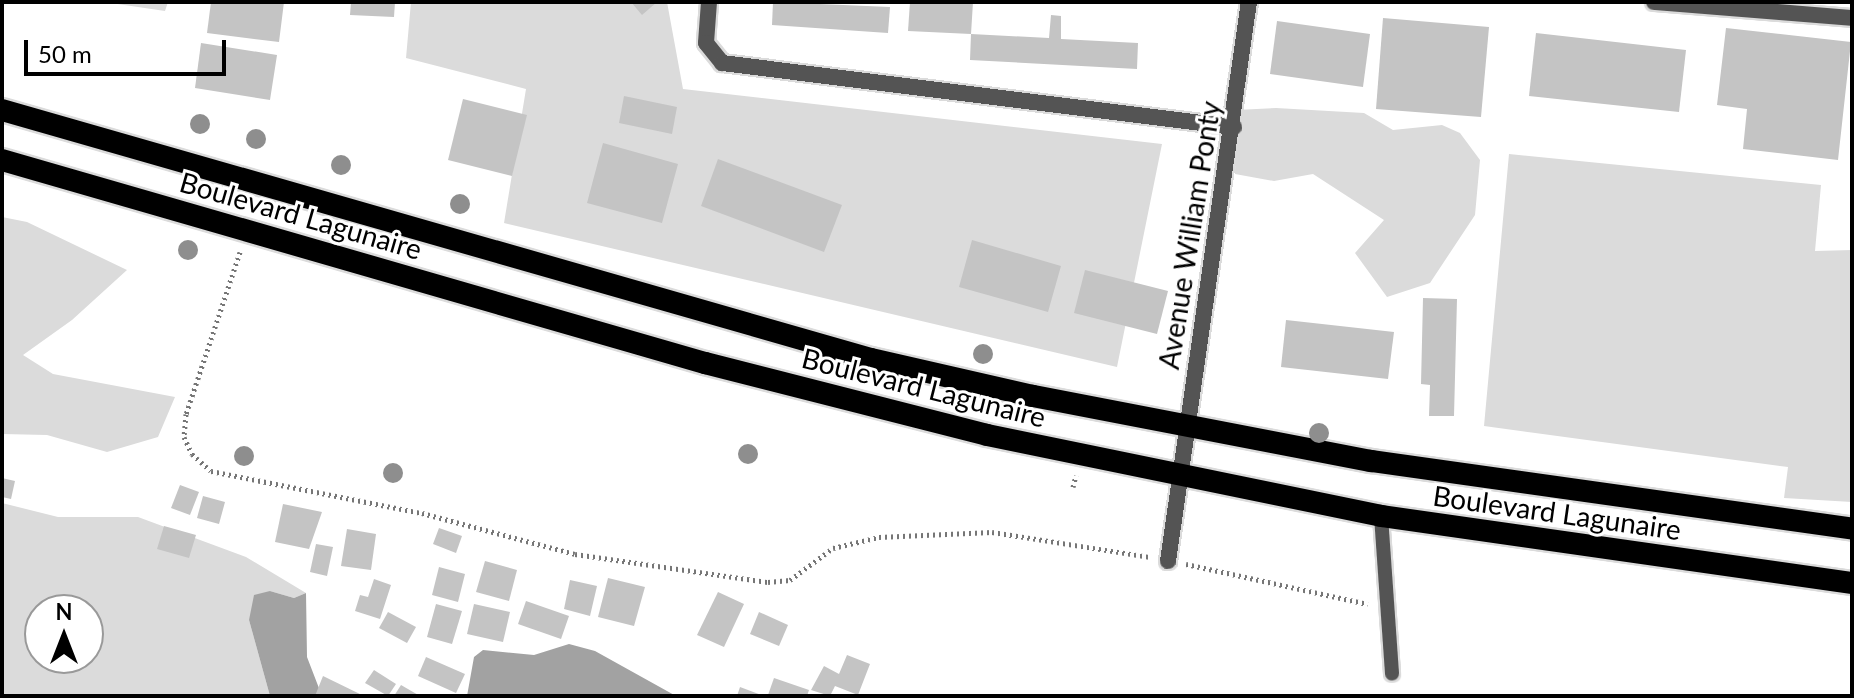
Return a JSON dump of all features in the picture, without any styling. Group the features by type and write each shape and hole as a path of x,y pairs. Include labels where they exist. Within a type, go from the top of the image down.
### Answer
{"highway":[{"name":"Boulevard Lagunaire","path":"2,110 871,359 1185,428 1486,479 1852,529"},
{"name":"Boulevard Lagunaire","path":"2,160 883,411 1182,477 1381,516 1852,583"}],"street":[{"path":"709,2 706,43 722,63 1234,127"},
{"name":"Avenue William Ponty","path":"1168,561 1182,477 1185,428 1234,127 1249,2"},
{"path":"1654,2 1852,18"}],"lane":[{"path":"1381,516 1392,674"}],"path":[{"path":"245,231 186,414 184,437 192,454 211,471 422,513 575,554 768,582 790,580 833,548 879,537 992,532 1168,561 1388,607"}],"shaded area":[{"path":"104,2 168,2 165,11"},
{"path":"411,2 667,2 683,89 1162,144 1117,367 504,223 526,89 406,58"},
{"path":"1276,108 1364,113 1393,130 1442,125 1460,133 1480,160 1475,215 1430,283 1387,297 1355,253 1384,220 1313,174 1274,181 1235,174 1236,110"},
{"path":"1509,154 1821,185 1815,251 1852,250 1852,502 1784,498 1788,467 1484,426"},
{"path":"2,217 27,222 127,270 72,320 23,355 53,374 175,397 158,437 107,452 47,435 2,434"},
{"path":"2,503 58,517 138,517 246,557 306,593 294,598 270,591 249,620 270,696 2,696"},
{"path":"270,591 294,598 306,593 307,657 322,696 270,696 249,620 254,595"},
{"path":"569,644 595,651 676,696 467,696 474,657 483,650 534,655"}],"building":[{"path":"211,2 284,2 279,42 207,33"},
{"path":"351,2 395,2 394,17 350,15"},
{"path":"631,2 657,2 642,15"},
{"path":"773,2 890,7 888,33 772,25"},
{"path":"910,2 973,2 971,34 908,31"},
{"path":"1051,15 1061,16 1061,39 1138,43 1137,69 970,60 971,34 1049,38"},
{"path":"1383,18 1489,27 1481,117 1376,109"},
{"path":"1277,21 1370,34 1363,87 1270,74"},
{"path":"1726,28 1851,42 1838,160 1743,149 1747,109 1717,105"},
{"path":"1536,33 1686,50 1679,112 1529,96"},
{"path":"201,43 277,55 270,100 195,88"},
{"path":"624,96 677,107 672,134 619,123"},
{"path":"463,99 527,115 512,176 448,160"},
{"path":"603,143 678,164 662,223 587,203"},
{"path":"718,159 842,205 824,252 701,206"},
{"path":"972,240 1061,266 1048,312 959,287"},
{"path":"1085,270 1168,291 1157,334 1074,313"},
{"path":"1423,298 1457,299 1454,416 1429,416 1430,385 1421,384"},
{"path":"1286,320 1394,332 1388,379 1281,367"},
{"path":"2,478 15,481 11,499 2,497"},
{"path":"180,485 199,492 190,515 171,508"},
{"path":"203,496 225,502 219,524 197,518"},
{"path":"283,504 322,512 309,549 275,542"},
{"path":"164,526 196,535 189,558 157,549"},
{"path":"439,528 462,536 456,553 433,544"},
{"path":"347,529 376,534 371,570 341,566"},
{"path":"316,544 333,547 327,576 310,572"},
{"path":"485,561 517,570 509,601 476,592"},
{"path":"439,567 465,574 458,602 432,595"},
{"path":"608,578 645,587 634,626 598,617"},
{"path":"374,579 391,585 380,619 355,611 360,595 368,597"},
{"path":"570,580 597,586 590,616 564,609"},
{"path":"718,592 744,604 724,647 697,635"},
{"path":"526,601 569,616 561,639 518,624"},
{"path":"436,604 462,611 452,644 427,637"},
{"path":"474,604 510,612 503,642 467,634"},
{"path":"388,612 416,627 407,643 379,628"},
{"path":"759,612 788,625 779,646 750,634"},
{"path":"847,655 870,664 858,695 835,686 830,696 811,690 824,666 839,674"},
{"path":"426,657 465,674 456,693 418,676"},
{"path":"374,670 396,684 388,696 365,683"},
{"path":"323,676 364,696 315,696"},
{"path":"774,678 809,690 807,696 768,695"},
{"path":"401,685 420,696 394,696"},
{"path":"740,687 764,696 737,696"}]}
